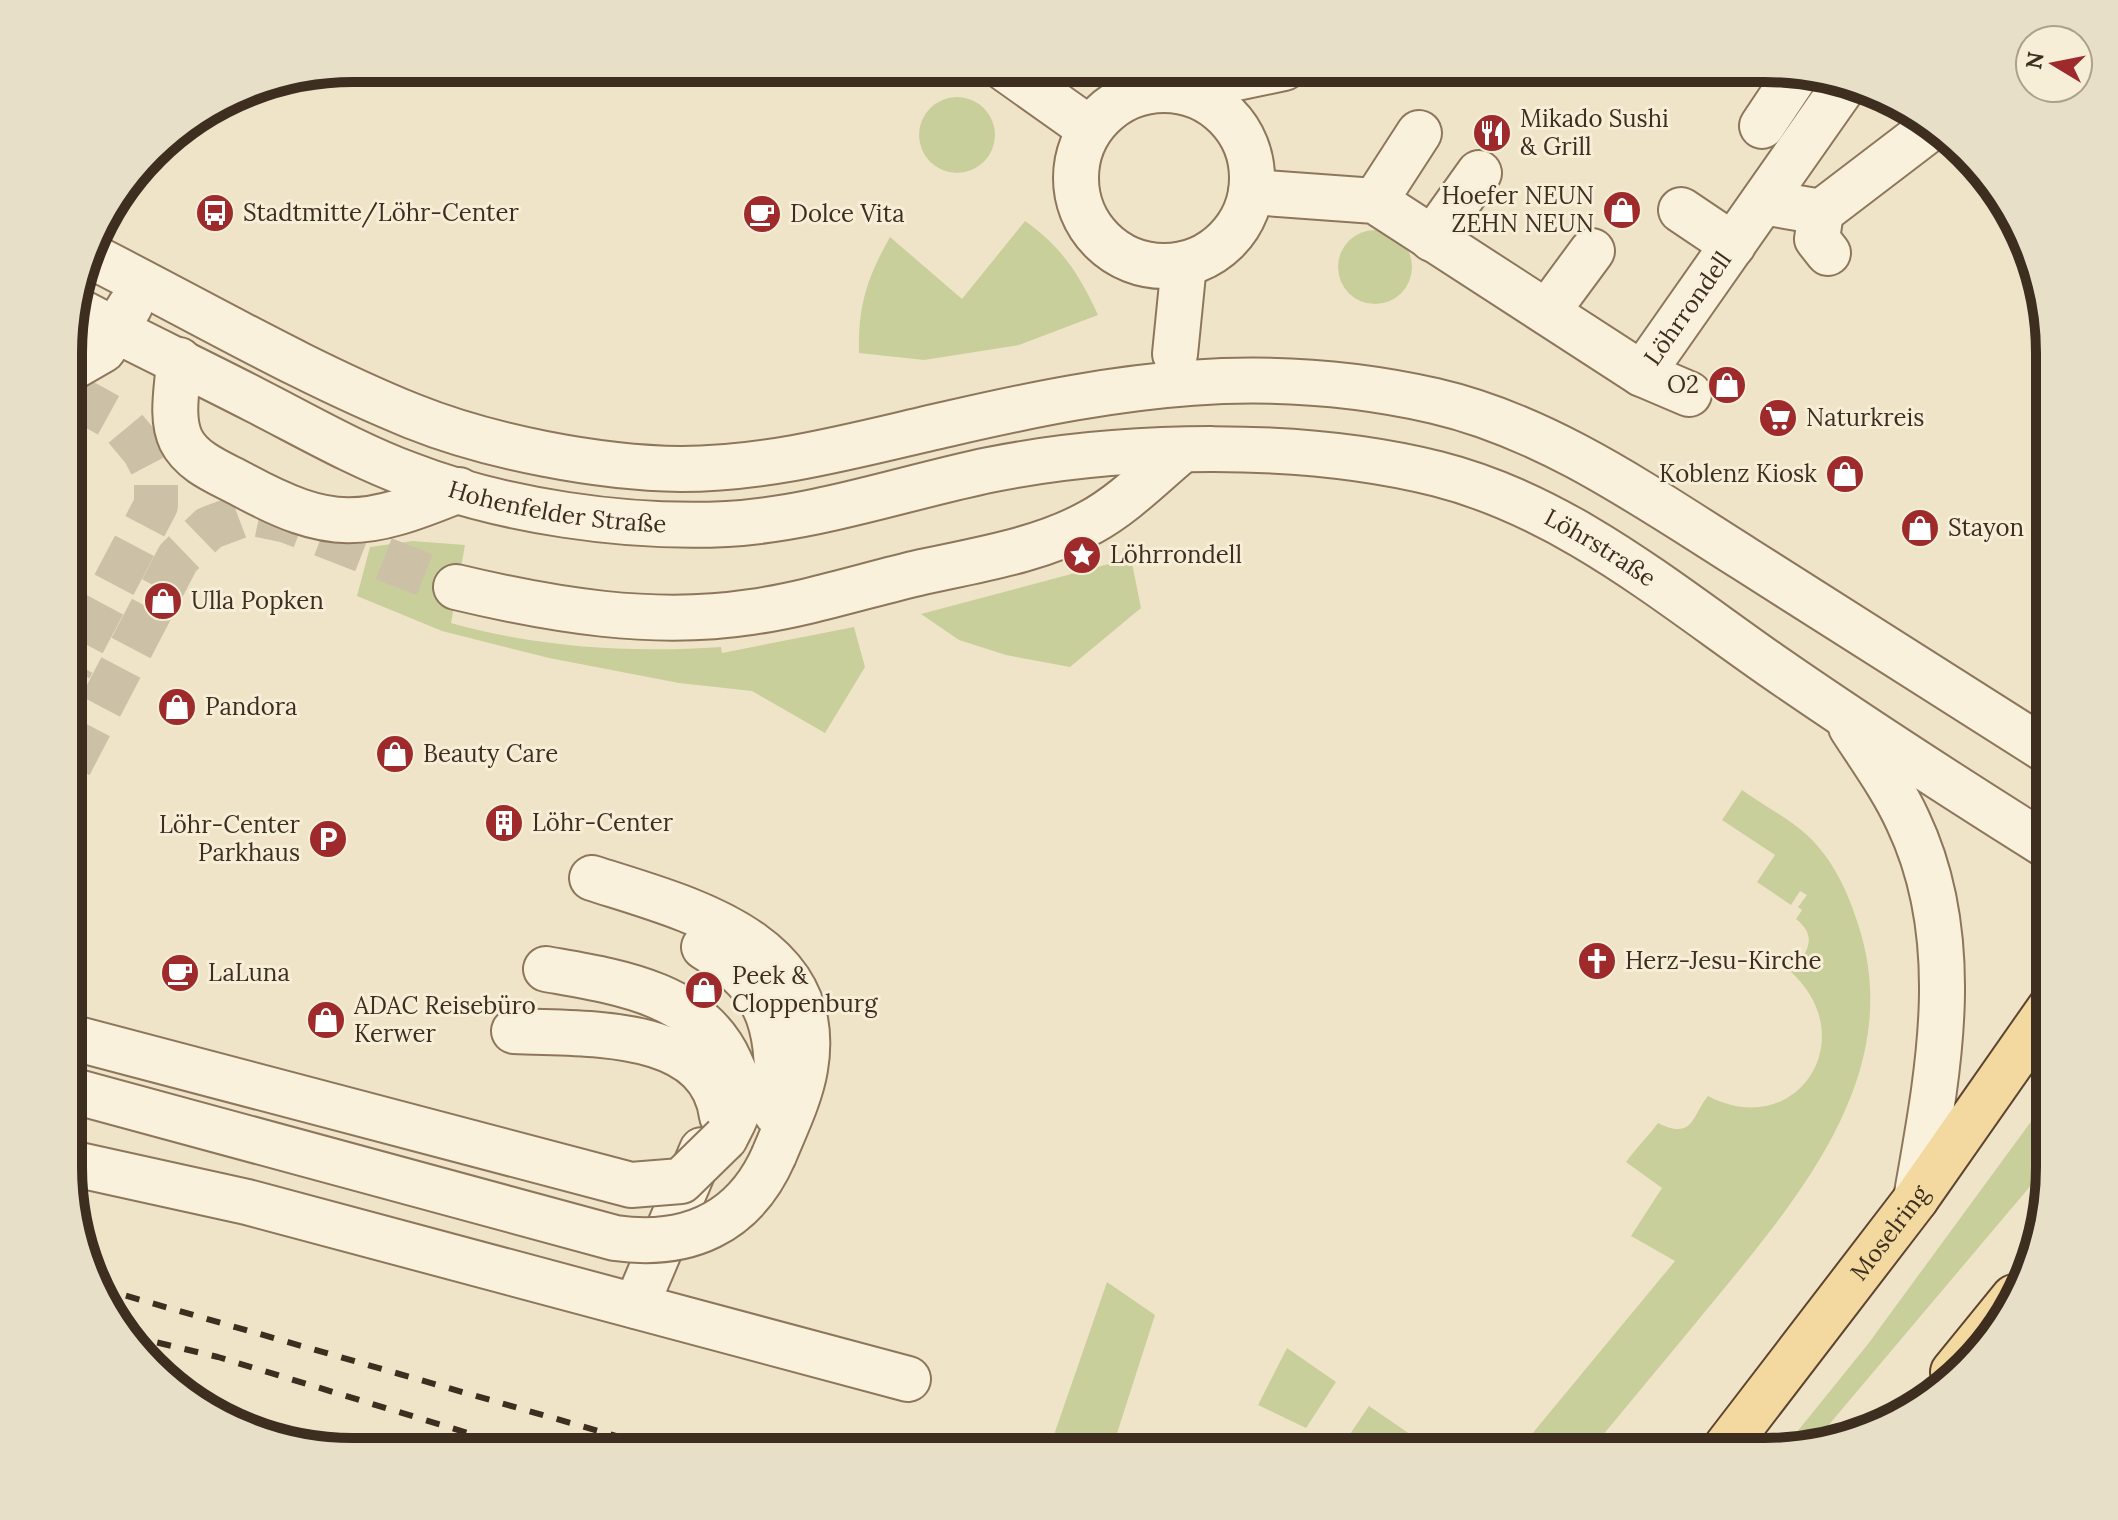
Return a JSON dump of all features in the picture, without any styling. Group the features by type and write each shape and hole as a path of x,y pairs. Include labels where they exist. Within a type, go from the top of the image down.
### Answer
{"main road":[{"name":"Moselring","path":"1733,1438 1916,1199 2035,1029"}],"street":[{"path":"1024,82 1090,129"},
{"path":"1762,126 1790,84"},
{"path":"1221,85 1251,161 1251,192 1242,221 1223,245 1184,264 1154,266 1122,257 1098,237 1084,216 1075,186 1078,156 1090,129 1111,107 1146,91 1221,85"},
{"name":"Löhrrondell","path":"1642,374 1839,93"},
{"path":"1375,201 1419,133"},
{"path":"1763,202 1861,204 1926,135"},
{"path":"1442,245 1488,179"},
{"name":"Löhrrondell","path":"1251,192 1375,201 1642,374 1680,408"},
{"name":"Löhrrondell","path":"1681,210 1733,245"},
{"path":"1547,312 1592,251"},
{"name":"Hohenfelder Straße","path":"99,260 348,387 415,417 498,441 633,465 679,469 758,464 1087,396 1196,380 1259,378 1389,392 1478,414 1566,451 1613,477 2035,743"},
{"path":"1175,354 1184,264"},
{"path":"82,362 103,350 143,282"},
{"name":"Hohenfelder Straße","path":"85,314 410,475 459,490 587,517 641,523 727,524 786,516 982,472 1078,456"},
{"path":"179,360 176,417 180,438 188,451 201,463 277,505 307,516 356,522 404,512 459,490"},
{"path":"456,587 535,606 607,614 658,617 750,612 983,558 1072,532 1121,502 1181,451"},
{"name":"Löhrstraße","path":"1078,456 1181,451 1355,458 1432,473 1508,495 1590,539 1843,715 2035,838"},
{"path":"1843,715 1908,820 1922,856 1936,912 1944,983 1942,1033 1916,1199"},
{"path":"83,1094 615,1238 647,1242 680,1239 710,1227 735,1210 765,1177 805,1069 807,1034 802,1006 789,981 755,944 725,926 685,908 586,890"},
{"path":"83,1040 631,1185 681,1181 740,1104 737,1077 714,1035 692,1014 662,998 613,981 546,969"},
{"path":"514,1031 612,1037 669,1048 699,1065 721,1109 718,1133 636,1306"},
{"path":"83,1166 247,1202 908,1379"}],"green space":[{"path":"957,97 971,100 984,108 992,121 995,135 992,149 984,162 971,170 957,173 943,170 930,162 922,149 919,135 922,121 930,108 943,100"},
{"path":"1025,221 1068,262 1098,315 1019,345 924,360 859,353 860,320 866,292 890,237 962,299"},
{"path":"1368,230 1382,230 1396,236 1406,246 1412,267 1406,288 1396,298 1382,304 1368,304 1354,298 1344,288 1338,274 1338,260 1344,246 1354,236"},
{"path":"413,541 465,545 451,623 518,638 585,647 721,647 722,653 854,627 865,667 825,733 752,691 679,683 549,658 442,631 357,596 370,547"},
{"path":"1131,558 1141,608 1070,667 1006,655 959,640 921,614"},
{"path":"1742,790 1807,835 1838,876 1858,924 1869,978 1868,1031 1857,1081 1836,1129 1810,1175 1779,1219 1601,1438 1529,1438 1675,1261 1631,1236 1662,1188 1626,1162 1658,1123 1670,1128 1685,1127 1708,1096 1740,1107 1768,1105 1792,1095 1810,1076 1820,1053 1821,1026 1812,998 1791,972 1808,947 1808,933 1796,919 1802,910 1798,907 1807,895 1800,891 1791,905 1757,882 1775,855 1722,820"},
{"path":"2035,1116 2035,1181 1823,1432 1794,1436 1868,1344"},
{"path":"1107,1282 1155,1315 1116,1438 1053,1438"},
{"path":"1287,1348 1336,1382 1306,1428 1258,1405"},
{"path":"1369,1406 1415,1438 1348,1438"}],"tunnel":[{"path":"82,401 119,421 144,451 156,474 156,505 82,645"},
{"path":"82,741 178,558 209,528 249,513 287,521 456,587"}],"railway":[{"path":"113,1292 620,1437"},
{"path":"144,1339 218,1357 481,1437"}],"place":[{"name":"Mikado Sushi & Grill","path":"1492,133"},
{"name":"Hoefer NEUN ZEHN NEUN","path":"1622,210"},
{"name":"Stadtmitte/Löhr-Center","path":"215,213"},
{"name":"Dolce Vita","path":"762,214"},
{"name":"O2","path":"1727,385"},
{"name":"Naturkreis","path":"1778,418"},
{"name":"Koblenz Kiosk","path":"1845,474"},
{"name":"Stayon","path":"1920,528"},
{"name":"Löhrrondell","path":"1082,555"},
{"name":"Ulla Popken","path":"163,601"},
{"name":"Pandora","path":"177,707"},
{"name":"Beauty Care","path":"395,754"},
{"name":"Löhr-Center","path":"504,823"},
{"name":"Löhr-Center Parkhaus","path":"328,839"},
{"name":"Herz-Jesu-Kirche","path":"1597,961"},
{"name":"LaLuna","path":"180,973"},
{"name":"Peek & Cloppenburg","path":"704,990"},
{"name":"ADAC Reisebüro Kerwer","path":"326,1020"}]}
